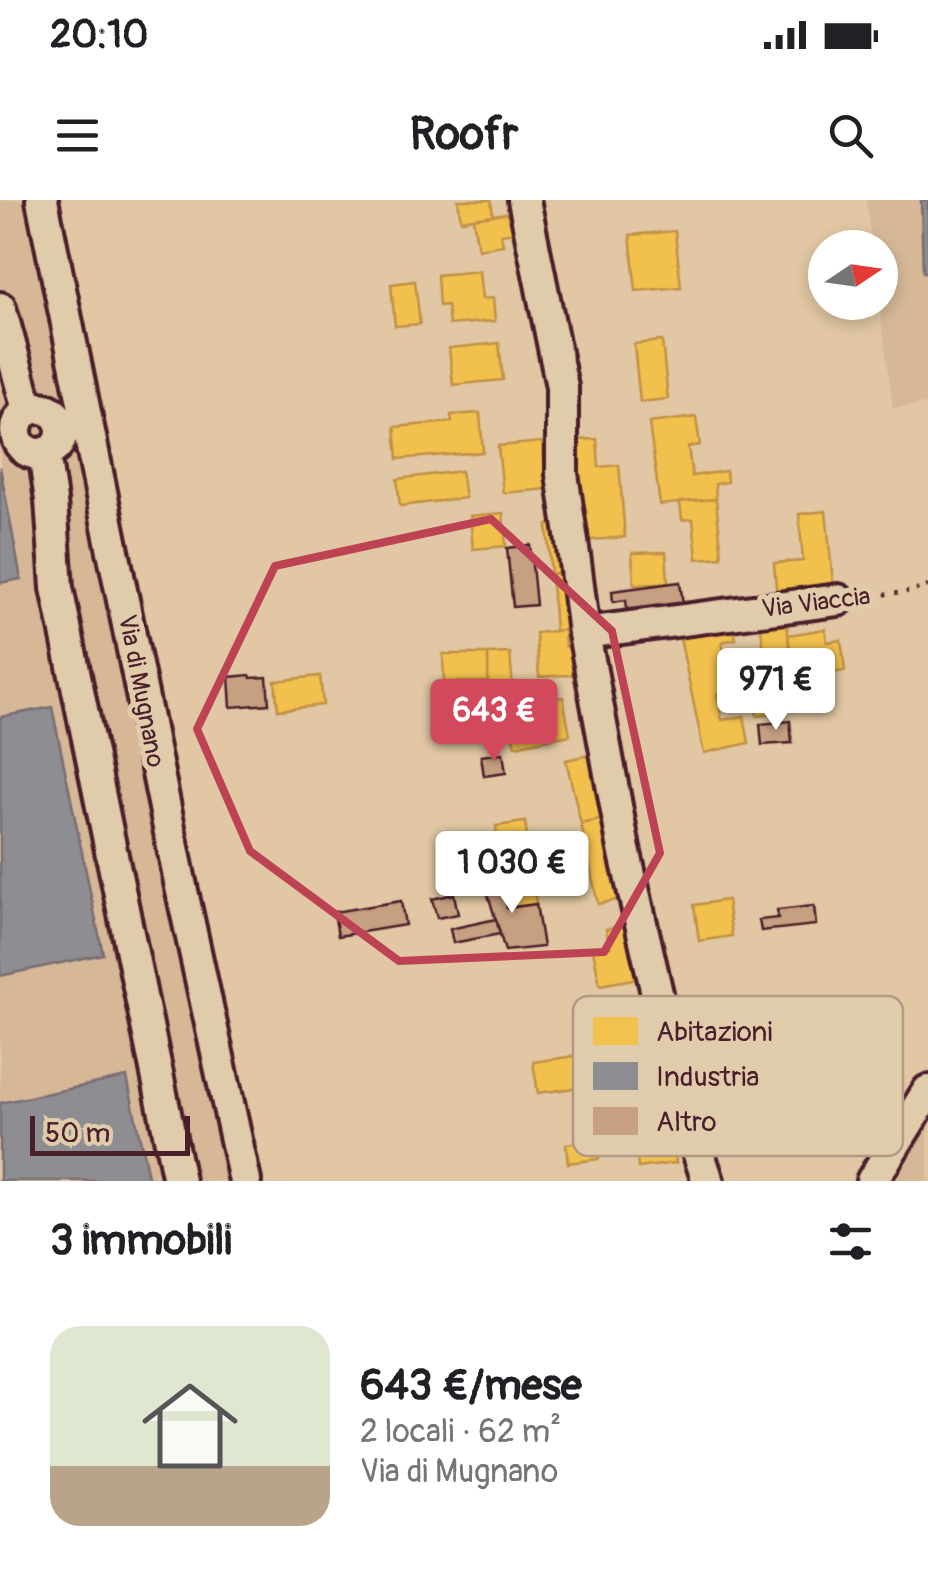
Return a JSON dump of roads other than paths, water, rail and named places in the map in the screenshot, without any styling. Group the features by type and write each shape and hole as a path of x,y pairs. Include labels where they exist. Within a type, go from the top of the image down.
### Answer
{"street":[{"name":"Via di Mugnano","path":"42,200 180,882 245,1181"},
{"path":"524,200 562,387 562,474 584,633 624,849 658,996"},
{"path":"0,308 28,410 17,422 16,435 29,452 44,453 56,588 179,1181"},
{"name":"Via Viaccia","path":"584,633 838,600"},
{"path":"903,1131 928,1091"},
{"path":"700,1156 708,1181"},
{"path":"872,1181 888,1156"}]}
